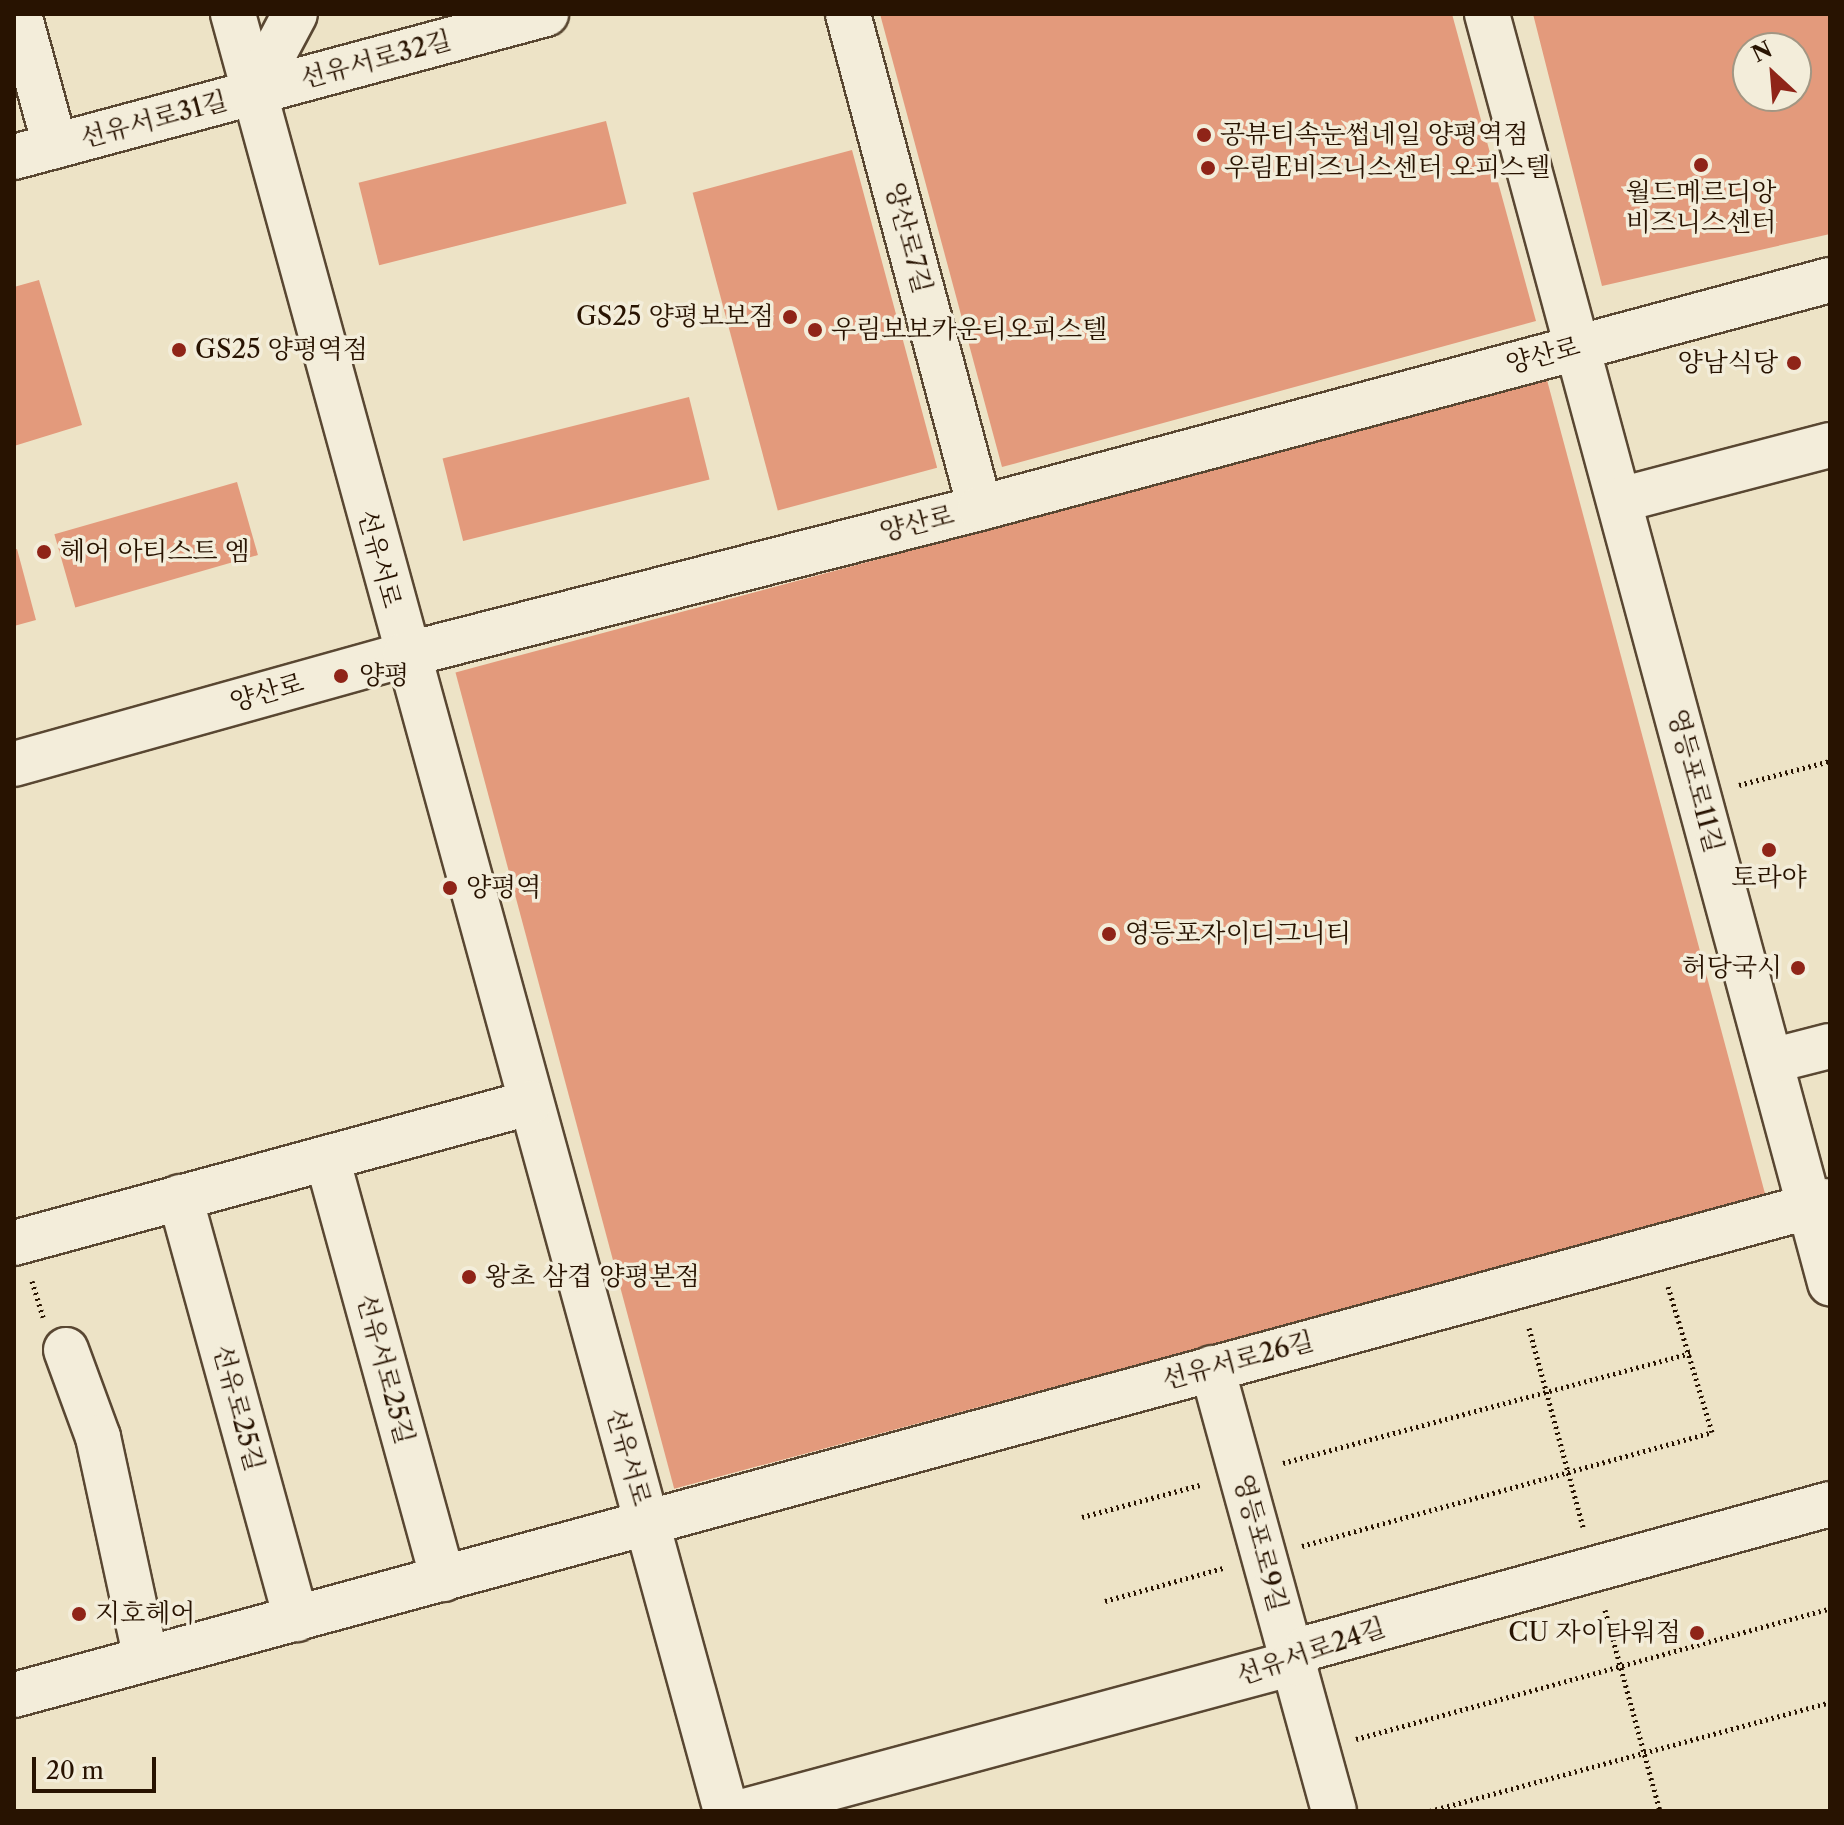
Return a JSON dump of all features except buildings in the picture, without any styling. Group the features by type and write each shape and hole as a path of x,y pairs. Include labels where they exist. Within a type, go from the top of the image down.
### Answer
{"street":[{"name":"선유서로31길","path":"19,14 34,151 253,93"},
{"name":"선유서로","path":"233,14 405,655 726,1811"},
{"path":"253,93 295,14"},
{"name":"선유서로32길","path":"253,93 546,14"},
{"name":"양산로7길","path":"848,14 980,508"},
{"name":"영등포로11길","path":"1487,14 1771,1061 1820,1203 1830,1283"},
{"name":"양산로","path":"14,764 405,655 980,508 1579,346 1827,294"},
{"path":"1620,500 1830,445"},
{"path":"1771,1061 1830,1046"},
{"path":"17,1242 529,1103"},
{"name":"선유서로25길","path":"327,1158 443,1579"},
{"name":"선유로25길","path":"180,1197 296,1619"},
{"name":"선유서로26길","path":"647,1524 1820,1203"},
{"path":"66,1350 98,1437 146,1659"},
{"name":"영등포로9길","path":"1212,1368 1334,1811"},
{"name":"선유서로24길","path":"745,1811 1293,1663 1307,1648 1830,1504"},
{"path":"14,1695 647,1524"}],"path":[{"path":"1700,796 1830,761"},
{"path":"17,1242 46,1327 66,1350"},
{"path":"1105,1601 1712,1432 1656,1247"},
{"path":"1082,1517 1690,1353"},
{"path":"1317,1750 1830,1608"},
{"path":"1430,1811 1830,1702"}],"place":[{"name":"공뷰티속눈썹네일 양평역점","path":"1204,135"},
{"name":"월드메르디앙 비즈니스센터","path":"1701,165"},
{"name":"우림E비즈니스센터 오피스텔","path":"1208,168"},
{"name":"GS25 양평보보점","path":"790,317"},
{"name":"우림보보카운티오피스텔","path":"815,330"},
{"name":"GS25 양평역점","path":"179,350"},
{"name":"양남식당","path":"1794,363"},
{"name":"헤어 아티스트 엠","path":"44,552"},
{"name":"양평","path":"341,676"},
{"name":"토라야","path":"1769,850"},
{"name":"양평역","path":"450,888"},
{"name":"영등포자이디그니티","path":"1109,934"},
{"name":"허당국시","path":"1798,968"},
{"name":"왕초 삼겹 양평본점","path":"469,1277"},
{"name":"지호헤어","path":"79,1614"},
{"name":"CU 자이타워점","path":"1697,1633"}]}
